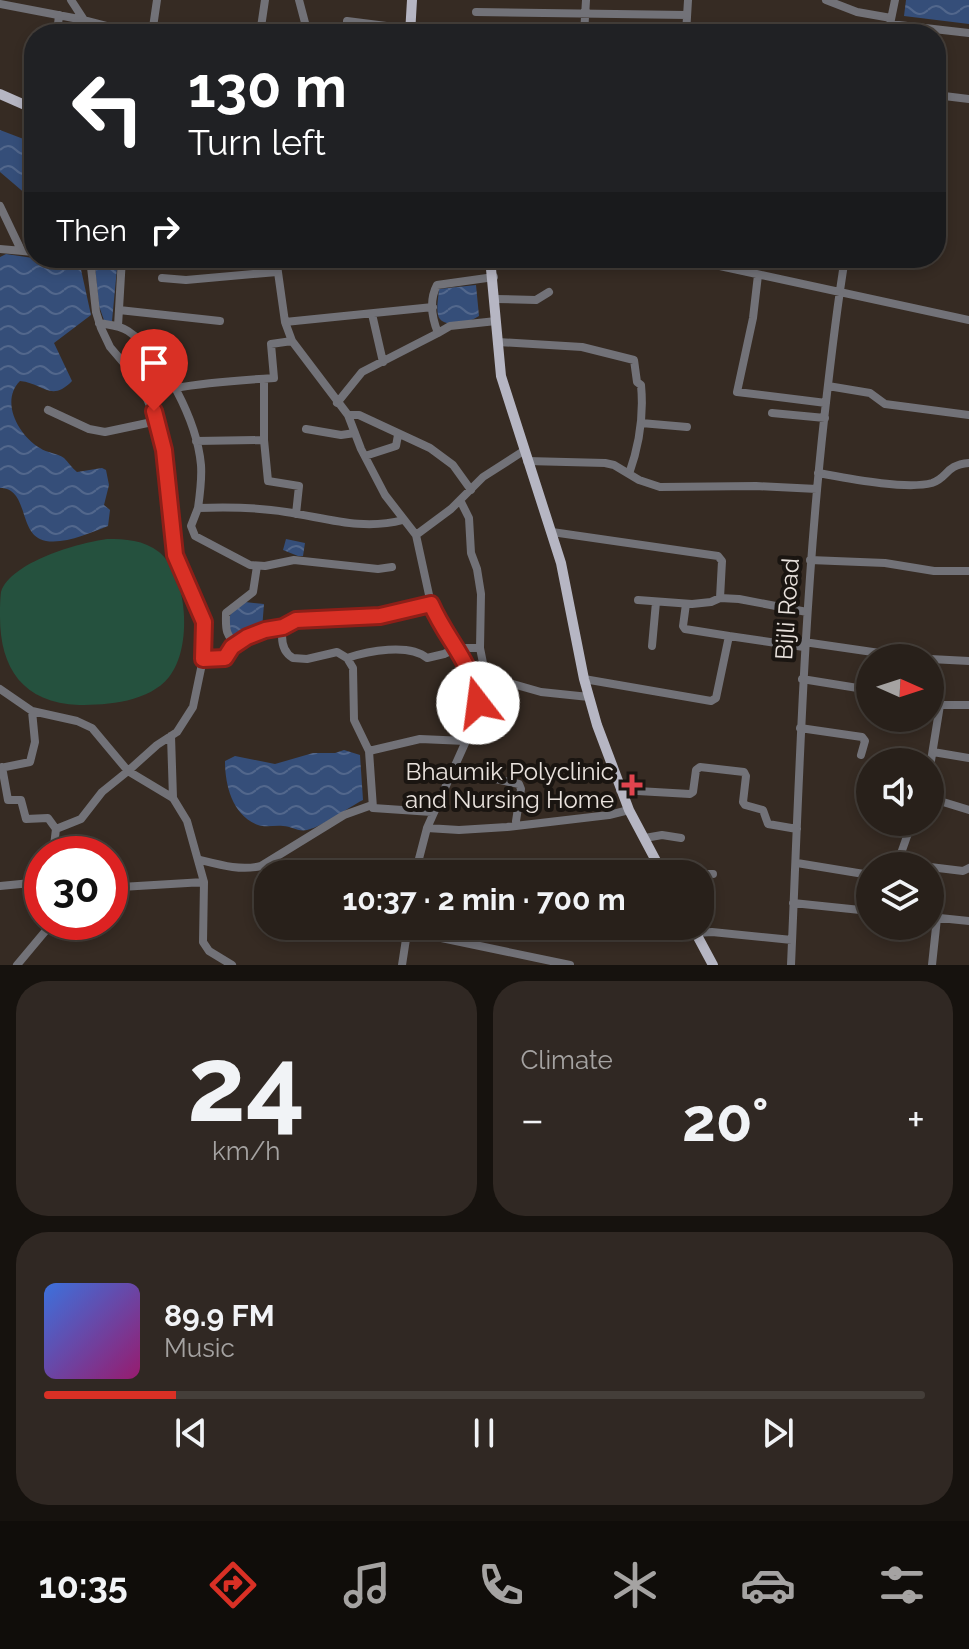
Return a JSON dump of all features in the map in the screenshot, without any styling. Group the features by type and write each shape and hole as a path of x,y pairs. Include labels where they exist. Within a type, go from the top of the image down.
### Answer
{"main road":[{"path":"410,24 412,0"},
{"path":"0,94 24,105"},
{"path":"492,268 501,376 552,532 589,697 620,790 658,860"},
{"path":"699,940 713,965"}],"street":[{"path":"71,0 84,20"},
{"path":"153,24 157,0"},
{"path":"261,24 265,0"},
{"path":"299,0 305,24"},
{"path":"585,24 586,0"},
{"path":"687,24 688,0"},
{"path":"826,0 887,24"},
{"path":"890,24 895,0"},
{"path":"0,4 99,24"},
{"path":"476,12 687,15"},
{"path":"58,24 59,15"},
{"path":"347,21 364,24"},
{"path":"946,31 969,33"},
{"path":"946,96 969,99"},
{"path":"0,206 21,250"},
{"path":"0,249 24,250"},
{"path":"56,829 81,819 102,792 171,736 193,707 203,659 204,622 175,555 165,458 157,421 139,381 110,347 99,323 89,268"},
{"path":"118,326 121,268"},
{"path":"277,268 285,322 292,341 348,415 385,495 416,535 431,604 475,682 477,712 454,770 432,812 419,860"},
{"path":"727,268 969,320"},
{"name":"Bijli Road","path":"791,965 802,679 810,560 843,268"},
{"path":"162,278 186,280 277,272"},
{"path":"758,275 753,318 737,392 826,403"},
{"path":"438,333 433,307 437,285 494,277"},
{"path":"495,299 536,300 549,292"},
{"path":"285,322 433,307"},
{"path":"119,310 220,321"},
{"path":"372,314 383,362"},
{"path":"337,403 356,378 450,326 496,321"},
{"path":"99,323 118,326 142,344 175,388 189,414 201,480 198,508 191,526 195,536 241,562 257,566 294,560 378,569 392,567"},
{"path":"175,388 274,378 271,344 292,341"},
{"path":"498,342 582,347 630,357 635,363 637,382 641,385 641,423 629,474"},
{"path":"264,379 268,481 299,486 296,514"},
{"path":"828,386 870,393 885,404 969,415"},
{"path":"48,410 89,429 105,432 157,421"},
{"path":"772,413 825,418"},
{"path":"348,415 359,415 430,448 453,465 471,490"},
{"path":"641,423 687,427"},
{"path":"306,429 341,435 355,433"},
{"path":"365,456 396,446 398,435"},
{"path":"196,441 264,440"},
{"path":"416,535 493,469 526,456 605,463 639,480 671,488 756,486 817,489"},
{"path":"818,473 867,482 927,483 938,480 954,465 969,463"},
{"path":"460,500 469,518 471,553 481,594 480,648 486,678"},
{"path":"198,508 267,510 349,525 403,520"},
{"path":"552,532 718,556 722,561 720,598"},
{"path":"810,560 969,571"},
{"path":"238,643 227,633 226,613 253,592 257,566"},
{"path":"638,600 686,604 720,598 745,599 807,612"},
{"path":"652,646 656,602"},
{"path":"203,659 225,658 238,643 296,620 380,616 431,604"},
{"path":"686,604 685,629 856,651"},
{"path":"283,627 282,642 288,655 293,658 307,659 335,652 347,658 354,676 354,720 369,751 372,805 375,809 432,812"},
{"path":"584,679 714,701 729,636"},
{"path":"347,658 368,651 395,649 420,653 427,658 457,648 480,648"},
{"path":"944,660 969,661"},
{"path":"475,682 492,678 555,695 589,697"},
{"path":"802,679 856,688"},
{"path":"0,689 32,711 77,721 92,728 128,771 173,798 187,821 200,860 204,882 203,942 209,951 232,965"},
{"path":"944,705 969,705"},
{"path":"32,711 35,742 30,762 1,767 8,800 21,800 26,819 49,819 56,829 55,836"},
{"path":"800,728 862,737 865,741 863,748"},
{"path":"171,736 173,798"},
{"path":"369,751 420,739 466,741"},
{"path":"944,754 969,758"},
{"path":"620,790 690,794 693,792 696,770 700,767 744,772 745,805 763,810 768,824 797,829"},
{"path":"454,770 519,784 516,821"},
{"path":"944,802 969,810"},
{"path":"200,860 231,867 261,866 344,815 372,805"},
{"path":"501,826 516,821 629,810"},
{"path":"427,828 459,830 609,815 613,812"},
{"path":"645,838 662,835 681,838"},
{"path":"797,863 856,873"},
{"path":"944,868 963,871 969,868"},
{"path":"128,887 204,882"},
{"path":"0,886 24,884"},
{"path":"793,903 856,910"},
{"path":"944,919 969,921"},
{"path":"714,932 792,940"},
{"path":"17,965 38,940"},
{"path":"402,965 406,940"},
{"path":"461,940 570,965"},
{"path":"932,965 933,940"}],"green space":[{"path":"107,539 147,545 169,563 176,577 184,612 182,648 177,664 161,685 139,697 79,705 43,698 18,679 4,652 1,592 7,581 31,563 63,550"}],"water":[{"path":"906,0 969,0 969,24 904,16"},
{"path":"0,130 24,139 24,192 0,172"},
{"path":"6,254 24,257 24,268 81,268 91,315 54,343 72,381 58,391 52,391 20,381 14,389 12,408 25,435 43,450 64,458 77,472 106,470 109,485 104,505 110,510 108,526 86,535 54,542 37,537 31,531 16,496 0,488 0,257"},
{"path":"95,268 117,268 112,321 105,323 99,306"},
{"path":"476,285 479,316 451,323 441,320 437,310 439,289"},
{"path":"286,539 305,543 303,556 283,550"},
{"path":"245,602 264,604 262,629 228,642 228,619"},
{"path":"344,750 360,755 363,800 328,821 303,830 264,826 249,820 236,807 226,780 225,761 235,756 275,764 313,753"}],"place":[{"name":"Bhaumik Polyclinic and Nursing Home","path":"632,785"}],"route":[{"path":"154,411 164,450 175,555 204,622 203,659 225,658 232,647 247,637 296,620 380,616 431,604 467,663 475,682 478,703"}]}
